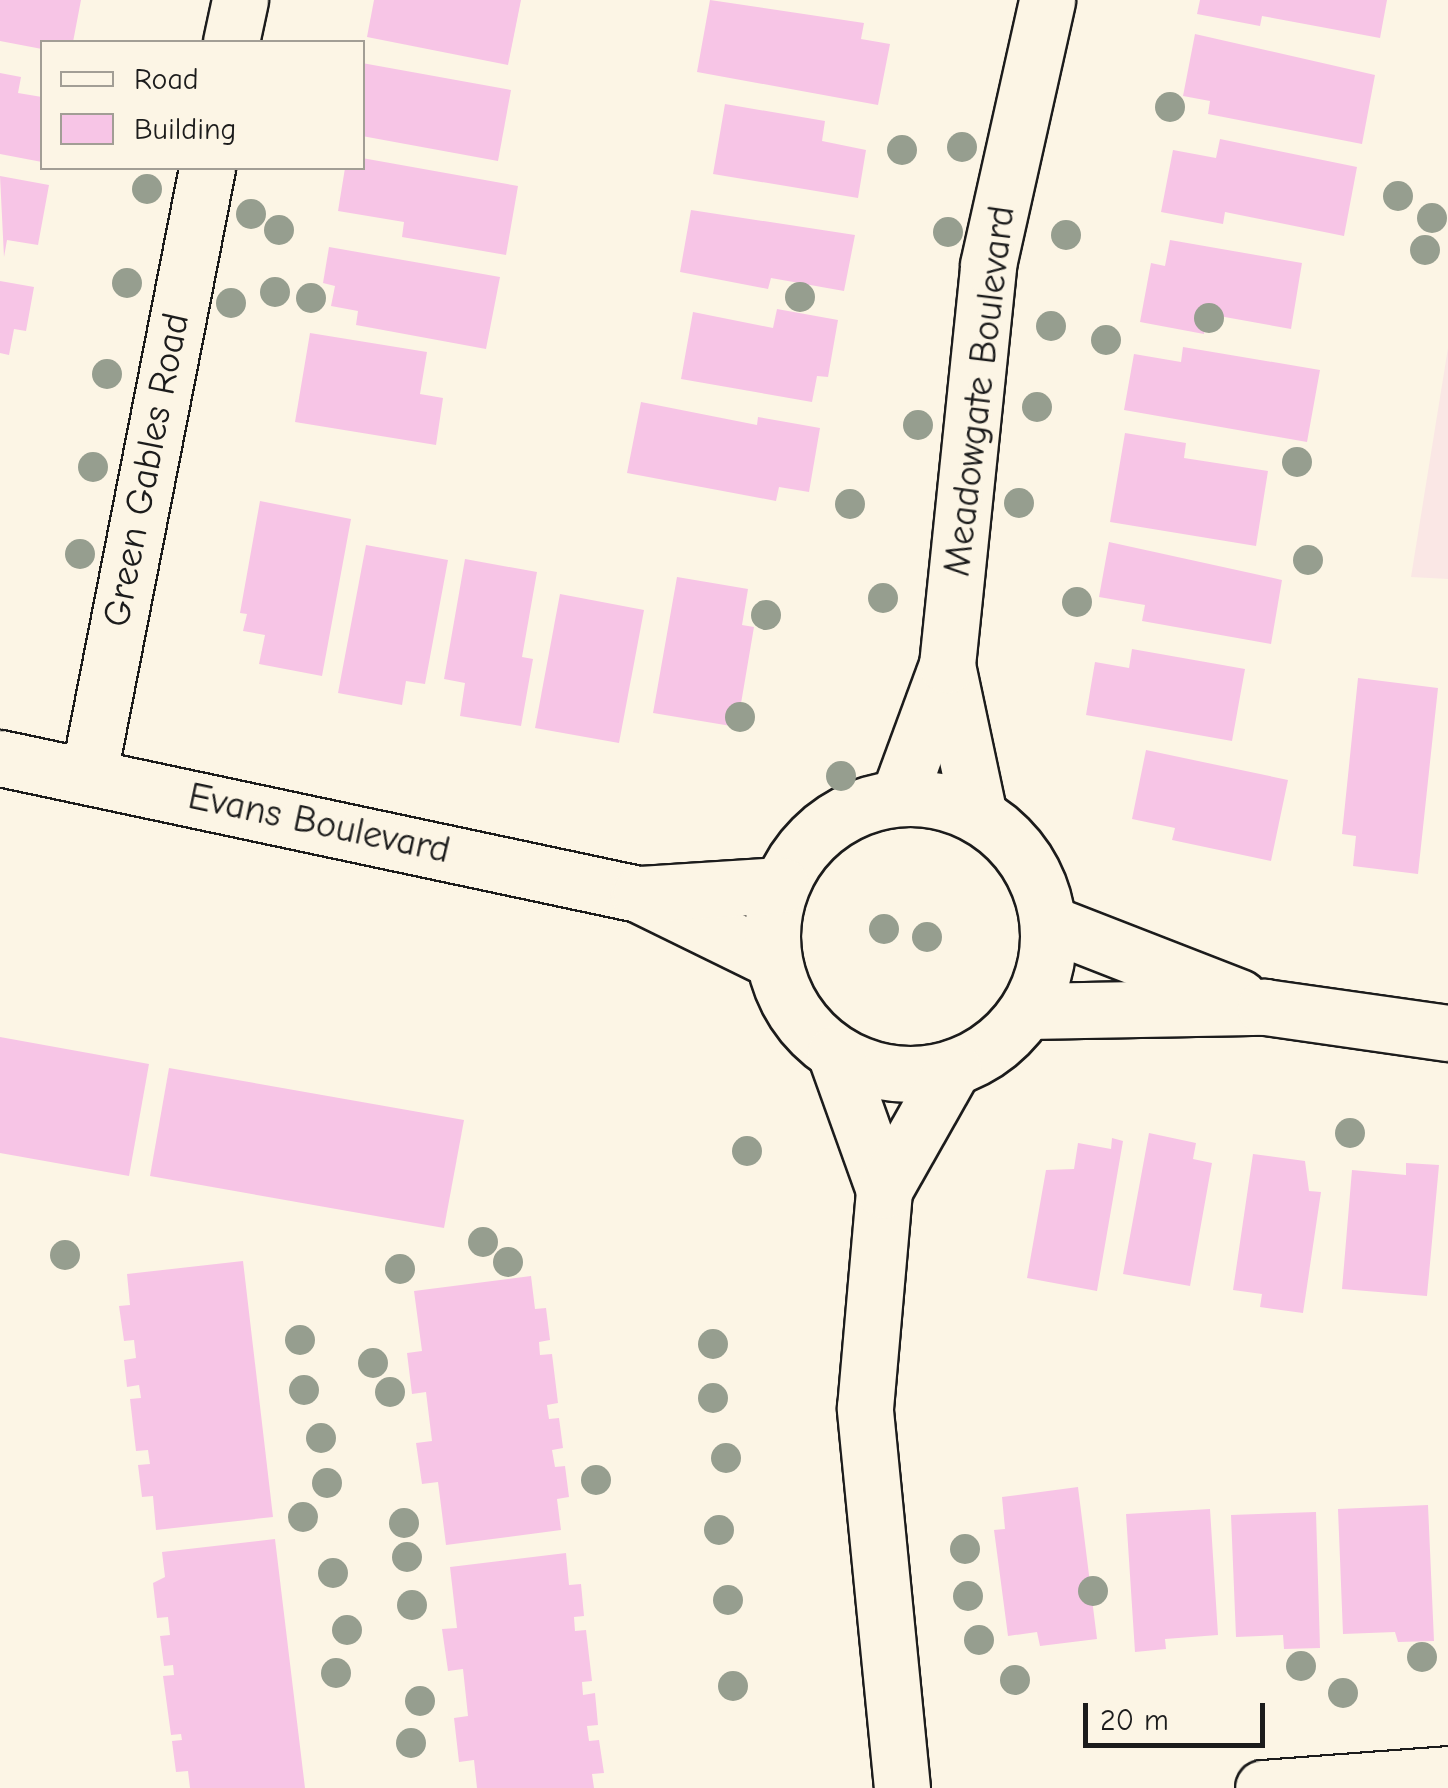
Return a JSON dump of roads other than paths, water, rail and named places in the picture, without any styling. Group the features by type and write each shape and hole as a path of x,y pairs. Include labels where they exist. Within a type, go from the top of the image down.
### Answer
{"street":[{"path":"231,40 240,0"},
{"name":"Meadowgate Boulevard","path":"898,798 948,665 988,265 1046,0"},
{"name":"Green Gables Road","path":"89,774 207,170"},
{"name":"Meadowgate Boulevard","path":"948,665 979,815"},
{"name":"Evans Boulevard","path":"0,758 638,894 773,960"},
{"path":"898,798 937,800 979,815 1014,843 1030,868 1049,923 1046,968 1028,1011 995,1046 954,1068 906,1075 869,1069 834,1052 806,1027 785,996 773,960 781,885 800,851 828,825 861,806 898,798"},
{"name":"Evans Boulevard","path":"638,894 781,885"},
{"path":"1049,923 1264,1007"},
{"path":"1028,1011 1264,1007 1448,1033"},
{"path":"834,1052 884,1190"},
{"path":"902,1788 865,1408 884,1190 954,1068"},
{"path":"1263,1788 1367,1785 1448,1774"}]}
